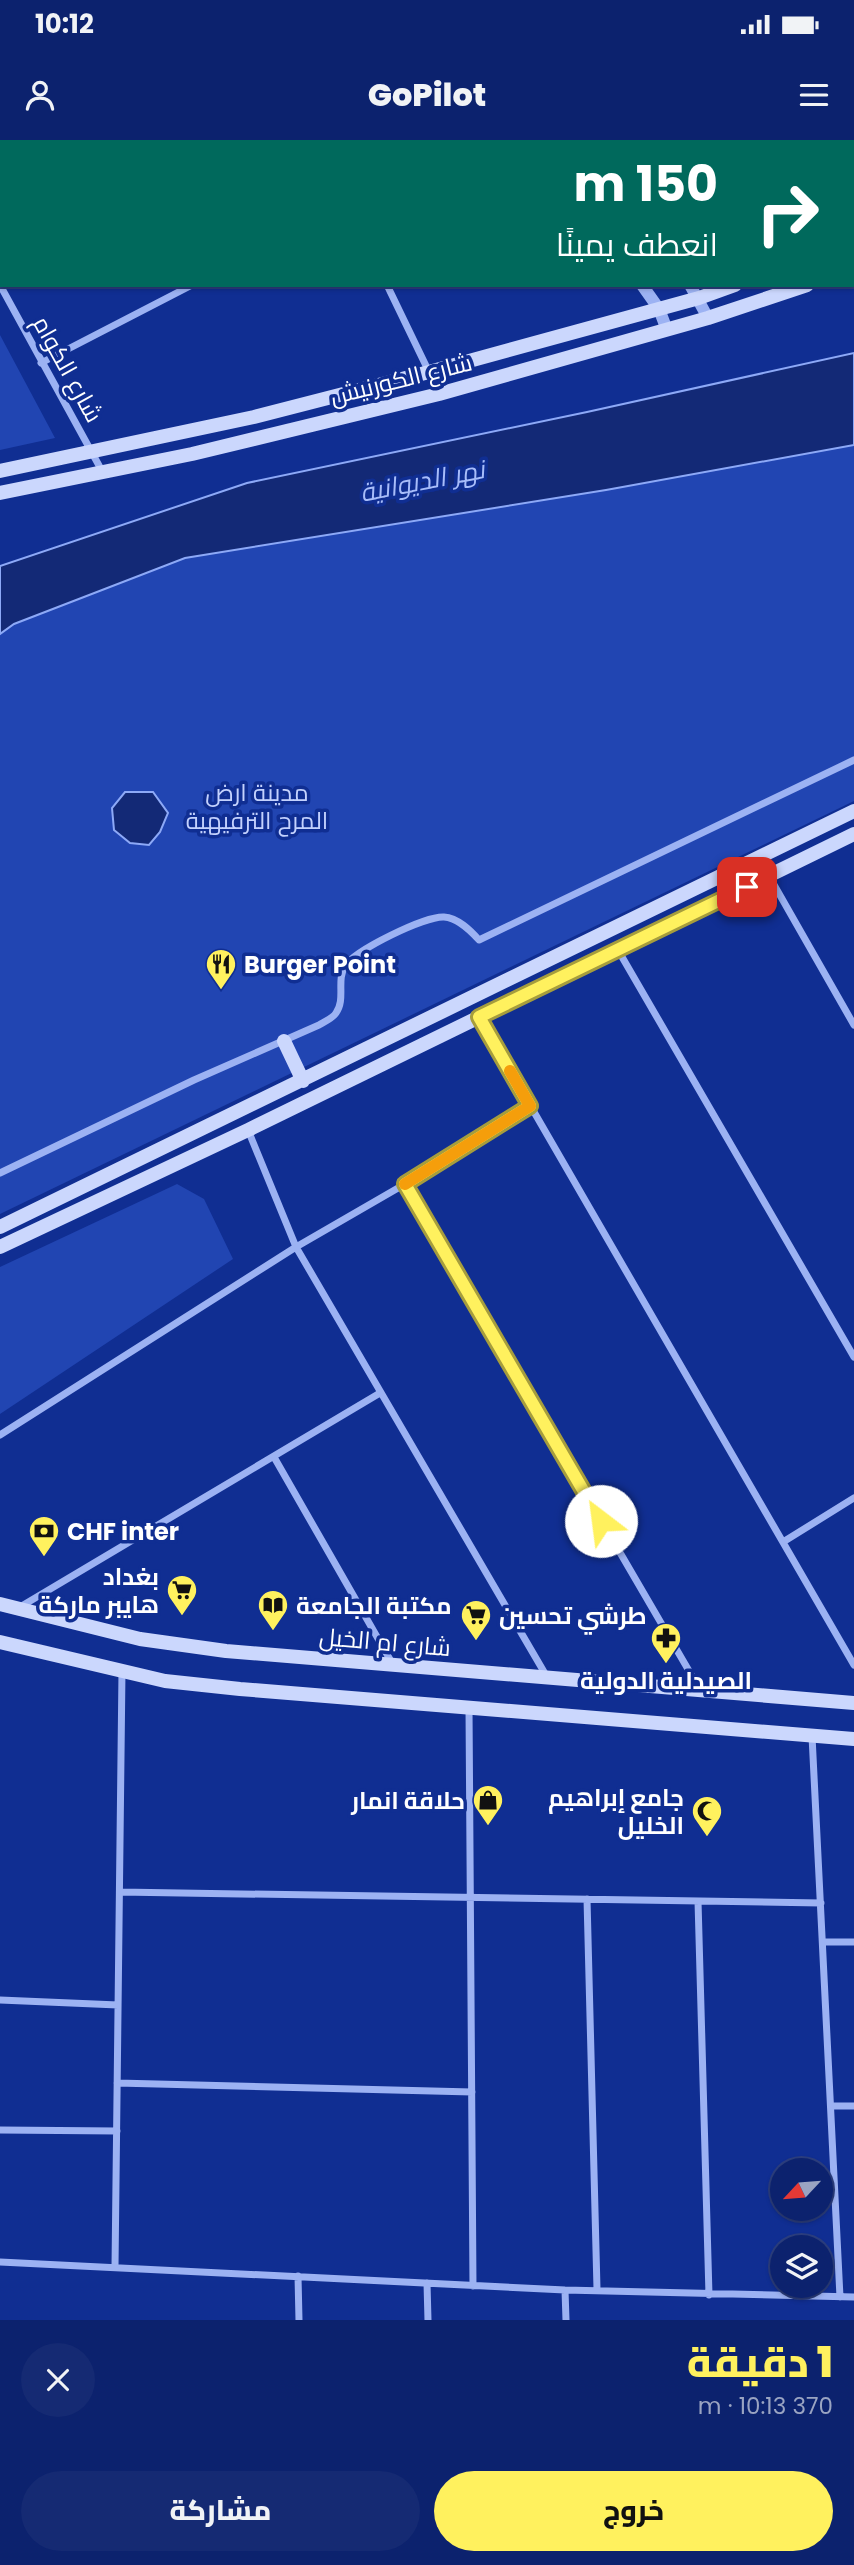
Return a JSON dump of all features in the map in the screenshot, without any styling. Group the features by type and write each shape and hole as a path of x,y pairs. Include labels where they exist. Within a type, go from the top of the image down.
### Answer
{"main road":[{"name":"شارع الكورنيش","path":"0,471 254,416 429,372 699,298 729,287"},
{"name":"شارع الكورنيش","path":"0,493 192,454 439,394 708,318 801,287"},
{"path":"0,1227 854,811"},
{"path":"0,1247 248,1130 854,834"},
{"path":"284,1041 303,1081"},
{"name":"شارع ام الخيل","path":"0,1604 161,1643 393,1666 854,1703"},
{"path":"0,1642 165,1681 854,1739"}],"street":[{"name":"شارع الكوام","path":"1,287 102,471"},
{"path":"41,363 188,287"},
{"path":"388,287 429,372"},
{"path":"643,287 659,309 667,330"},
{"path":"691,287 708,318"},
{"path":"0,1173 194,1080 319,1025 336,1014 341,1000 339,984 343,969 352,957 367,947 429,919 446,917 463,924 480,940 854,760"},
{"path":"769,876 854,1025"},
{"path":"617,949 854,1357"},
{"path":"479,1017 854,1665"},
{"path":"0,1435 296,1247 405,1184 530,1106"},
{"path":"248,1130 296,1247 547,1678"},
{"path":"405,1184 699,1689"},
{"path":"17,1609 380,1392"},
{"path":"274,1457 393,1666"},
{"path":"783,1542 854,1498"},
{"path":"115,2267 122,1671"},
{"path":"469,1708 473,2286"},
{"path":"812,1736 840,2297"},
{"path":"120,1892 821,1903"},
{"path":"587,1899 597,2289"},
{"path":"698,1901 709,2295"},
{"path":"822,1942 854,1942"},
{"path":"0,2000 118,2006"},
{"path":"117,2083 472,2092"},
{"path":"831,2106 854,2106"},
{"path":"0,2130 117,2131"},
{"path":"0,2262 565,2290 854,2298"},
{"path":"298,2276 299,2320"},
{"path":"427,2283 428,2320"},
{"path":"565,2290 566,2320"}],"green space":[{"path":"0,335 55,438 0,450"},
{"name":"مدينة ارض المرح الترفيهية","path":"854,445 854,801 0,1214 0,634 14,624 185,558"},
{"path":"177,1184 204,1199 233,1259 0,1414 0,1267"}],"water":[{"name":"نهر الديوانية","path":"854,353 854,445 606,490 185,558 14,624 0,634 0,566 247,483"},
{"path":"125,792 153,792 168,813 160,832 149,845 130,843 114,830 112,808"}],"slow traffic":[{"path":"405,1184 530,1106 510,1071"}],"place":[{"name":"Burger Point","path":"221,991"},
{"name":"CHF inter","path":"44,1558"},
{"name":"بغداد هايبر ماركة","path":"182,1617"},
{"name":"مكتبة الجامعة","path":"273,1632"},
{"name":"طرشي تحسين","path":"476,1642"},
{"name":"الصيدلية الدولية","path":"666,1665"},
{"name":"حلاقة انمار","path":"488,1827"},
{"name":"جامع إبراهيم الخليل","path":"707,1838"}],"route":[{"path":"601,1521 405,1184 530,1106 479,1017 747,887"}]}
